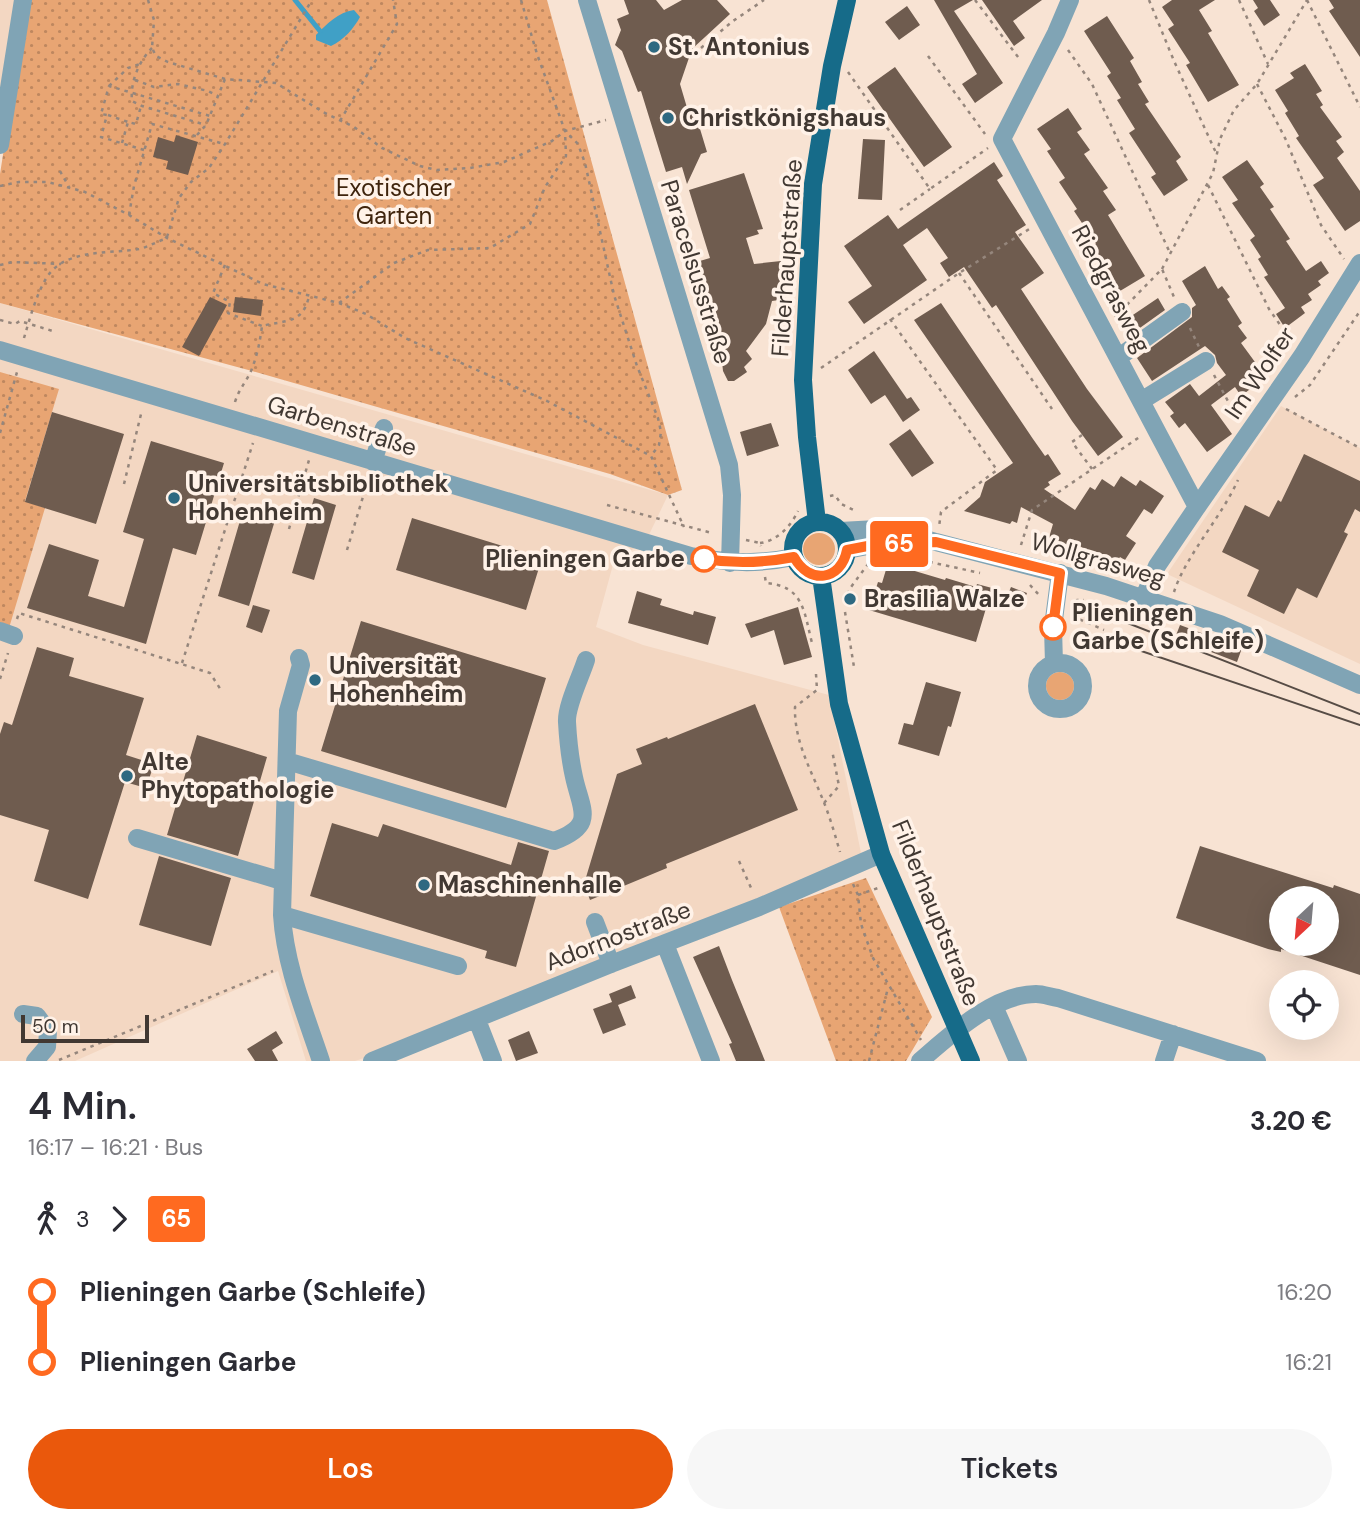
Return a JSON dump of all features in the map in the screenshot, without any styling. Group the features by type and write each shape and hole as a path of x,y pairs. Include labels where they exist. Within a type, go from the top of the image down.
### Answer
{"main road":[{"name":"Filderhauptstraße","path":"817,522 803,380 813,184 832,65 847,0"},
{"path":"817,522 833,526 840,531 847,550 842,565 836,571 821,576 805,571 794,557 795,538 808,525 817,522"},
{"name":"Filderhauptstraße","path":"821,576 839,704 881,854 971,1061"}],"street":[{"path":"0,145 5,88 23,0"},
{"name":"Paracelsusstraße","path":"587,0 729,465 732,495 730,563"},
{"path":"998,142 1056,33 1070,0"},
{"name":"Riedgrasweg","path":"998,142 1046,219 1197,507"},
{"name":"Im Wolfer","path":"1197,507 1302,356 1357,269"},
{"path":"1119,357 1182,312"},
{"name":"Garbenstraße","path":"0,350 691,556 730,563 764,563 794,557"},
{"path":"1142,401 1206,361"},
{"path":"373,462 384,428"},
{"path":"1144,597 1157,566 1197,507"},
{"name":"Wollgrasweg","path":"840,531 877,529 906,533 1144,597 1269,644 1360,685"},
{"name":"Wollgrasweg","path":"847,550 878,544 936,542"},
{"path":"1054,664 1055,609 1060,573"},
{"path":"299,658 301,665 288,711 282,915 289,964 321,1061"},
{"path":"288,761 554,841 569,836 578,828 583,806 574,779 566,719 586,660"},
{"path":"137,838 282,881"},
{"name":"Adornostraße","path":"372,1061 759,907 881,854"},
{"path":"282,915 458,966"},
{"path":"595,922 611,964"},
{"path":"664,944 711,1061"},
{"path":"924,1057 957,1030 994,1006 1020,996 1037,994 1058,998 1257,1061"},
{"path":"994,1006 1018,1061"},
{"path":"23,1014 37,1016 48,1031 47,1047 35,1061"},
{"path":"477,1020 493,1061"},
{"path":"1164,1061 1173,1034"}],"path":[{"path":"148,0 154,20 152,47 156,56 167,62 225,79 276,83 354,127 398,157 420,166 437,170 504,162 552,142 565,131 623,116"},
{"path":"167,238 179,198 191,182 209,167 225,144 312,0"},
{"path":"340,121 397,24 393,0"},
{"path":"339,303 394,263 428,250 490,248 530,224 545,187 566,156 565,131 521,0"},
{"path":"701,48 764,0"},
{"path":"975,0 1033,78"},
{"path":"1149,0 1217,155"},
{"path":"1239,0 1268,64"},
{"path":"1104,329 1162,269 1213,173 1220,139 1234,110 1256,84 1307,0"},
{"path":"1307,0 1360,107"},
{"path":"1056,33 1092,84 1171,253"},
{"path":"152,47 142,58 131,91 132,101 206,125"},
{"path":"900,210 998,142 928,56"},
{"path":"140,64 128,68 109,86 101,114 135,124 141,106"},
{"path":"832,65 848,72 930,189"},
{"path":"197,135 206,125 225,79"},
{"path":"135,80 154,87 178,83 218,96"},
{"path":"1256,84 1286,140 1321,225 1357,269"},
{"path":"109,86 209,116"},
{"path":"107,115 101,137 144,150"},
{"path":"122,144 128,122"},
{"path":"129,215 152,124 225,144"},
{"path":"565,131 578,144 585,163 618,308 636,366 658,418 661,432 659,445 651,456"},
{"path":"60,172 69,187"},
{"path":"0,186 19,182 48,182 69,187 263,284 339,303 366,314 404,338 547,401 651,456 684,527"},
{"path":"1207,183 1269,309 1302,356"},
{"path":"803,380 959,273 1046,219"},
{"path":"0,433 28,323 48,275 75,257 143,248 167,238"},
{"path":"0,265 13,262 61,264"},
{"path":"225,265 213,293 230,302 229,313 262,326 298,318 306,310 309,296"},
{"path":"1162,269 1206,361 1247,436"},
{"path":"959,273 1052,409"},
{"path":"1360,311 1310,385 1284,408 1360,447"},
{"path":"890,319 997,470 941,512 936,542"},
{"path":"0,320 15,324 20,321 56,332"},
{"path":"230,418 239,388 249,375 258,353 262,326"},
{"path":"124,484 146,393"},
{"path":"181,664 258,426"},
{"path":"1016,562 1032,510 1155,426"},
{"path":"1082,435 1072,442 1092,469"},
{"path":"289,529 313,443"},
{"path":"347,550 373,462"},
{"path":"1170,606 1179,576 1227,504 1242,471"},
{"path":"607,505 684,527 760,542 764,563"},
{"path":"910,558 983,574"},
{"path":"854,667 844,602 864,566 872,562"},
{"path":"766,583 789,588 798,597 812,644"},
{"path":"1030,585 1055,609 1104,630"},
{"path":"0,679 7,634 19,613 209,673 221,690"},
{"path":"816,670 817,690 795,707 802,751 858,895 861,924 873,958 924,1057"},
{"path":"824,803 839,786"},
{"path":"739,861 759,907"},
{"path":"858,895 892,884"},
{"path":"56,1061 289,964"},
{"path":"869,1061 888,988"}],"shaded area":[{"path":"0,0 23,0 0,145"},
{"name":"Universität Hohenheim","path":"0,303 668,495 646,541 614,561 596,627 643,645 829,695 862,858 477,1020 355,1061 306,1061 278,971 75,1061 0,1061"},
{"path":"1281,406 1360,448 1360,664 1167,574"}],"green space":[{"name":"Exotischer Garten","path":"27,0 547,0 682,490 668,495 610,474 252,371 0,303 0,174"},
{"path":"0,372 59,389 25,501 45,508 9,628 0,625"},
{"path":"819,533 830,538 835,549 830,560 819,565 808,560 803,549 808,538"},
{"path":"1060,672 1070,676 1074,686 1070,696 1060,700 1050,696 1046,686 1050,676"},
{"path":"866,878 932,1017 906,1061 836,1061 779,907"}],"water":[{"path":"354,10 360,17 340,40 331,46 316,40 316,35 333,19"}],"building":[{"path":"624,0 656,0 664,10 682,0 717,0 730,14 692,49 680,84 688,111 694,109 707,152 701,154 687,184 682,167 666,172 641,91 638,92 622,51 615,45 621,30 617,19 629,14"},
{"path":"934,0 973,0 954,11 1003,83 975,103 962,84 977,74"},
{"path":"982,0 1042,0 1013,21 1025,38 1014,46"},
{"path":"1172,0 1215,0 1199,10 1212,31 1208,33 1239,85 1208,102 1186,65 1190,63 1168,29 1174,25 1162,7"},
{"path":"1253,0 1270,0 1280,15 1264,26 1254,11 1258,8"},
{"path":"1329,0 1360,0 1360,57 1329,11 1334,8"},
{"path":"907,6 920,25 899,40 885,22"},
{"path":"1107,16 1134,58 1130,61 1142,82 1138,84 1149,102 1145,104 1181,157 1176,161 1188,180 1164,196 1151,177 1156,174 1129,133 1135,129 1117,100 1121,98 1107,76 1111,73 1084,31"},
{"path":"1305,64 1322,91 1316,94 1323,105 1320,107 1342,137 1336,141 1344,152 1337,158 1360,191 1360,221 1345,231 1313,185 1324,178 1296,138 1299,136 1275,90 1294,78 1290,73"},
{"path":"895,67 952,147 924,167 867,87"},
{"path":"1068,108 1082,129 1077,132 1090,150 1084,154 1108,188 1103,191 1116,210 1108,215 1145,276 1115,294 1091,248 1096,244 1059,182 1065,178 1047,151 1051,149 1037,129"},
{"path":"176,135 198,142 188,175 166,169 168,161 153,157 158,137 174,142"},
{"path":"863,139 885,140 882,200 858,199"},
{"path":"1247,160 1264,184 1260,187 1274,207 1270,209 1290,239 1286,241 1306,271 1321,261 1329,273 1318,281 1321,285 1308,294 1312,300 1301,307 1305,313 1285,328 1276,314 1285,308 1264,277 1268,275 1250,240 1255,236 1232,203 1238,200 1222,177"},
{"path":"994,162 1003,176 997,180 1026,225 1015,232 1044,273 1021,289 1087,389 1123,437 1098,456 996,305 992,308 964,267 949,277 940,263 948,258 927,228 903,245 927,280 864,324 848,302 872,286 844,246 888,215 898,229"},
{"path":"744,173 763,229 757,230 759,234 746,238 754,264 781,261 786,299 772,301 766,324 746,351 752,359 744,367 747,372 734,381 728,381 693,263 710,258 689,190"},
{"path":"1205,266 1218,289 1222,286 1230,297 1227,299 1242,323 1238,326 1247,338 1241,343 1266,377 1241,396 1235,387 1211,405 1232,434 1207,452 1185,423 1179,428 1170,416 1174,413 1165,402 1190,384 1199,396 1226,375 1217,363 1215,355 1205,346 1152,381 1137,358 1192,317 1192,308 1196,305 1182,281"},
{"path":"210,297 227,305 199,356 182,347"},
{"path":"235,297 263,300 261,316 233,312"},
{"path":"1158,298 1165,310 1130,335 1121,323"},
{"path":"941,303 1033,439 1045,456 1048,454 1061,474 1048,482 1050,485 1044,489 1075,510 1090,487 1095,490 1102,479 1114,487 1121,476 1136,486 1140,480 1164,496 1152,514 1144,509 1126,536 1136,543 1125,560 1120,557 1116,563 1106,556 1104,559 1098,555 1097,557 1075,543 1073,547 1048,541 1053,524 1021,507 1017,523 1012,521 1010,524 964,511 980,497 985,482 1013,463 914,320"},
{"path":"874,351 907,399 911,397 920,410 903,422 885,395 871,404 848,370"},
{"path":"52,412 124,434 96,524 25,502"},
{"path":"771,423 779,446 747,456 740,432"},
{"path":"910,429 934,463 912,477 889,444"},
{"path":"151,441 224,463 196,555 173,548 146,644 27,608 49,544 99,560 88,596 124,607 144,539 123,532"},
{"path":"1304,454 1360,481 1360,512 1355,509 1344,532 1348,534 1317,598 1297,588 1284,614 1247,596 1259,570 1222,552 1245,505 1269,517 1278,500 1281,502"},
{"path":"314,498 336,505 314,580 292,573"},
{"path":"244,507 276,517 249,606 218,596"},
{"path":"412,518 542,558 526,610 396,570"},
{"path":"888,563 945,580 946,578 976,587 977,584 992,588 976,642 869,610 878,582 882,583"},
{"path":"1011,587 1027,593 1022,605 1006,599"},
{"path":"637,591 662,599 660,605 693,615 694,611 716,617 708,645 628,623"},
{"path":"253,605 270,610 262,633 246,627"},
{"path":"798,607 812,657 784,665 774,630 751,638 745,624"},
{"path":"361,621 546,678 506,808 321,751"},
{"path":"1180,625 1242,648 1237,662 1175,638"},
{"name":"Alte Phytopathologie","path":"37,647 74,658 69,676 144,698 126,755 154,764 146,788 125,782 88,899 34,881 49,830 0,815 0,734 4,722 12,725"},
{"path":"926,682 961,692 939,756 898,744 904,723 913,725"},
{"path":"755,704 798,810 666,864 667,868 590,900 584,884 617,774 642,764 636,749"},
{"path":"197,735 267,757 238,856 167,835"},
{"path":"332,823 378,837 383,824 511,865 518,842 549,851 516,967 485,958 487,951 310,896"},
{"path":"1200,846 1327,886 1269,886 1268,949 1176,918"},
{"path":"159,856 231,878 211,946 139,925"},
{"path":"1339,887 1360,894 1360,975 1302,956 1339,956"},
{"path":"719,946 765,1061 736,1061 729,1044 732,1043 693,957"},
{"path":"631,985 636,998 618,1005 626,1025 603,1034 593,1009 612,1002 609,994"},
{"path":"276,1031 283,1043 272,1050 278,1061 255,1061 247,1049"},
{"path":"529,1031 538,1053 516,1061 508,1040"}],"waterway":[{"path":"295,0 320,31"}],"tram line":[{"path":"1102,613 1360,714"},
{"path":"1094,635 1360,725"}],"bus line":[{"name":"65","path":"704,559 755,564 794,557 805,571 821,576 829,575 842,565 847,550 878,544 936,542 1060,573 1053,627"}],"place":[{"name":"St. Antonius","path":"654,47"},
{"name":"Christkönigshaus","path":"668,118"},
{"name":"Universitätsbibliothek Hohenheim","path":"174,498"},
{"name":"Plieningen Garbe","path":"704,559"},
{"name":"Brasilia Walze","path":"850,599"},
{"name":"Plieningen Garbe (Schleife)","path":"1053,627"},
{"name":"Universität Hohenheim","path":"315,680"},
{"name":"Alte Phytopathologie","path":"127,776"},
{"name":"Maschinenhalle","path":"424,885"}]}
